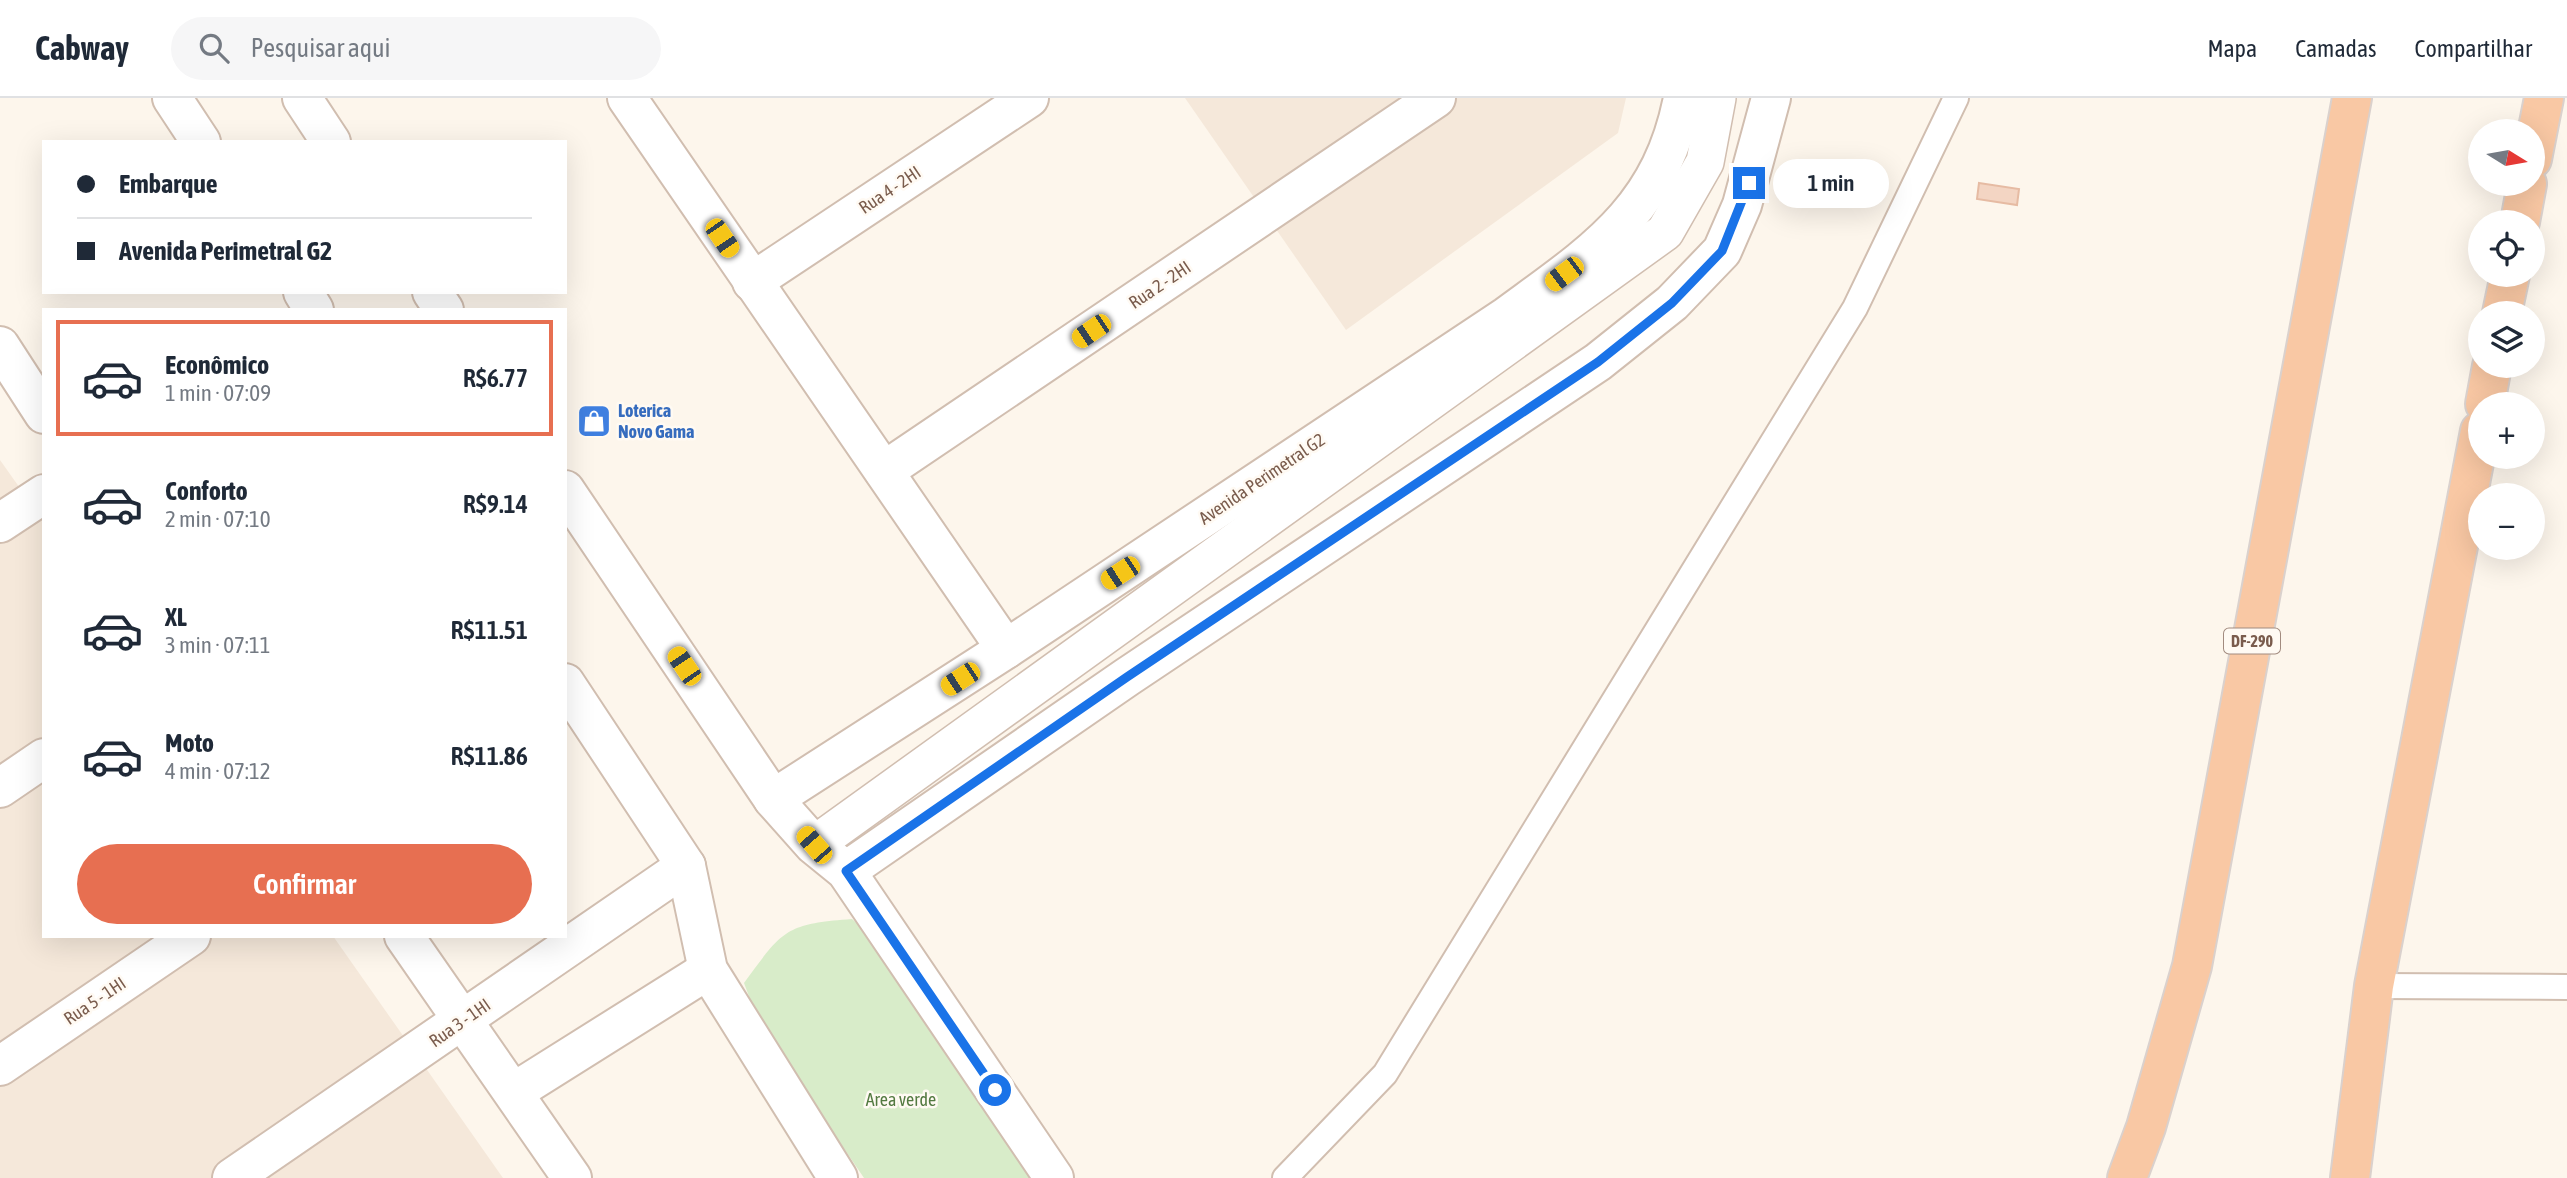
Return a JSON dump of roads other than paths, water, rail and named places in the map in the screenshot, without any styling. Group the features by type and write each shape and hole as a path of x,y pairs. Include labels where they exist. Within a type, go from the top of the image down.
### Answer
{"highway":[{"name":"DF-290","path":"2127,1178 2146,1127 2192,966 2352,98"},
{"path":"2540,119 2544,98"},
{"path":"2350,1178 2374,986 2473,469"}],"street":[{"path":"172,98 200,140"},
{"path":"302,98 330,140"},
{"name":"Rua 4 - 2HI","path":"752,282 1028,98"},
{"name":"Rua 2 - 2HI","path":"884,471 1436,98"},
{"name":"Avenida Perimetral G2","path":"773,799 1006,649 1507,316 1584,260 1627,221 1657,175 1678,126 1683,98"},
{"path":"814,845 1665,232 1705,162 1717,98"},
{"path":"846,871 1127,677 1598,362 1672,303 1722,251 1742,205 1771,98"},
{"path":"633,100 752,282 1006,649"},
{"path":"0,346 42,411"},
{"path":"567,493 773,799 814,845 846,871 1054,1178"},
{"path":"0,523 42,495"},
{"path":"567,686 686,866 708,970 838,1178"},
{"path":"0,788 42,759"},
{"name":"Rua 3 - 1HI","path":"232,1178 686,866"},
{"name":"Rua 5 - 1HI","path":"0,1066 188,938"},
{"path":"405,938 572,1178"},
{"path":"514,1092 708,970"}],"lane":[{"path":"1285,1178 1385,1074 1855,309 1956,98"},
{"path":"2374,986 2567,988"}],"place":[{"name":"Loterica Novo Gama","path":"594,421"}],"park label":[{"name":"Area verde","path":"901,1100"}]}
